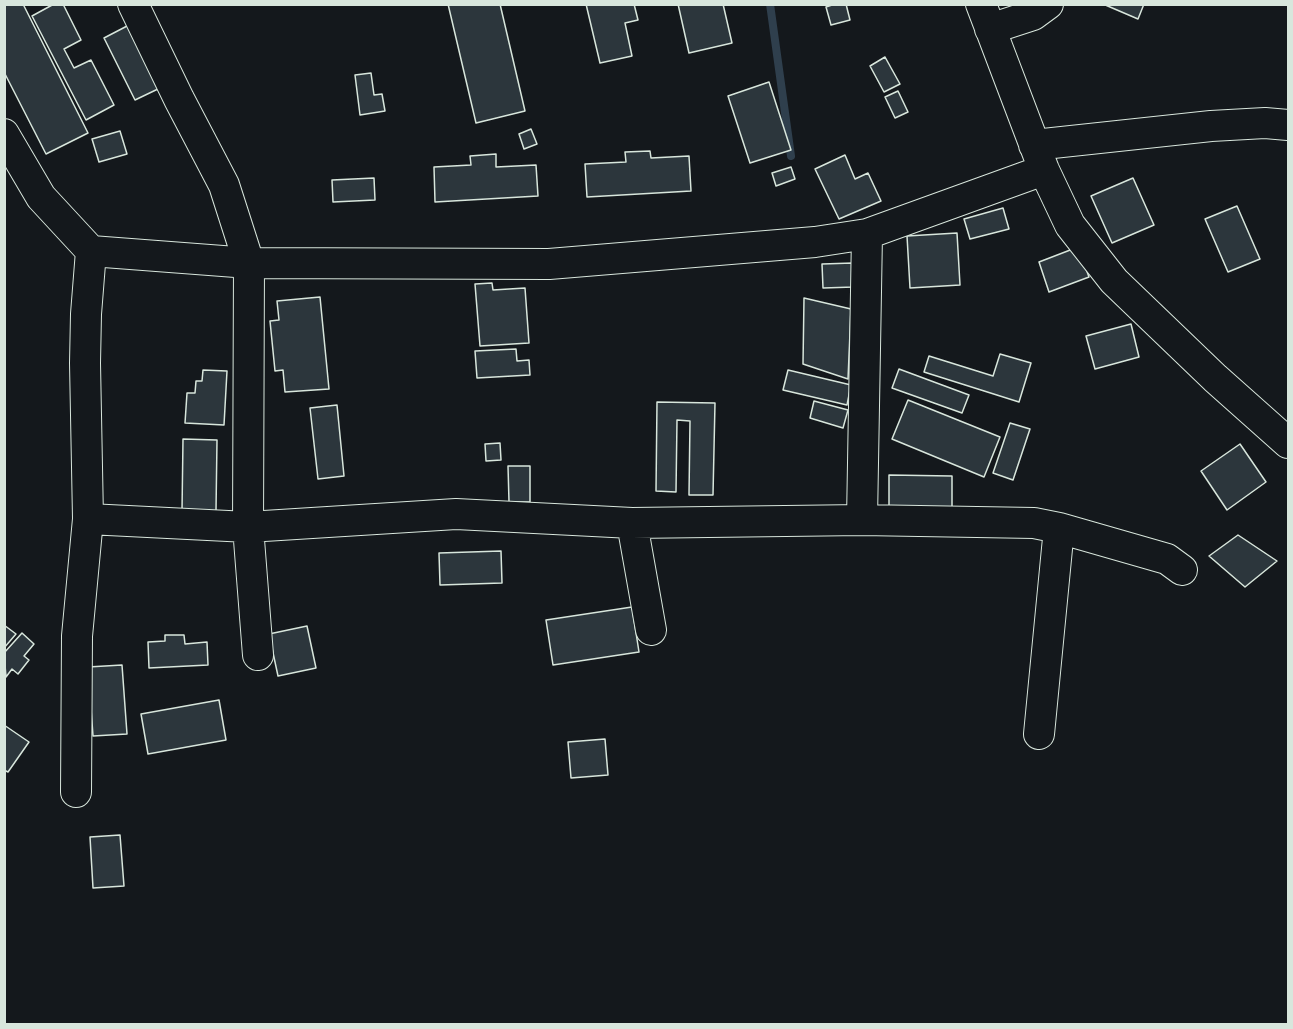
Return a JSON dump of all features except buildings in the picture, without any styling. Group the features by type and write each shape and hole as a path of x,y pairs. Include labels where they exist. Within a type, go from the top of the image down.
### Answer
{"street":[{"path":"133,4 179,99 225,185 249,263 248,527 258,655"},
{"path":"1048,4 1033,15 985,16 1039,158 1070,225 1114,281 1215,378 1288,443"},
{"path":"4,134 41,197 91,251 249,263 549,264 815,242 867,234 1039,158 1211,126 1265,123 1288,125"},
{"path":"862,520 867,234"},
{"path":"76,792 76,636 88,519 85,363 91,251"},
{"path":"88,519 248,527 456,514 632,523 862,520 1034,523 1059,528 1167,560 1182,570"},
{"path":"632,523 651,630"},
{"path":"1039,734 1059,528"}],"waterway":[{"path":"770,4 791,156"}]}
